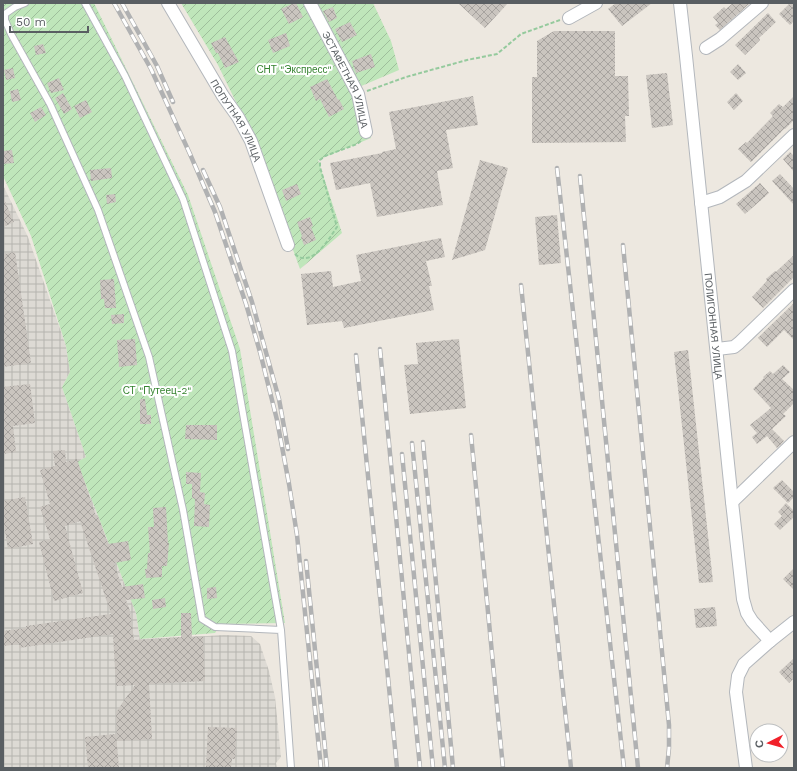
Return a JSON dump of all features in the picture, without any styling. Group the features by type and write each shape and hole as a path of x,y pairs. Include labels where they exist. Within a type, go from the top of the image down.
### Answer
{"street":[{"name":"ПОПУТНАЯ УЛИЦА","path":"168,3 223,96 238,117 252,141 288,245"},
{"name":"ЭСТАФЕТНАЯ УЛИЦА","path":"310,3 358,94 366,132"},
{"path":"568,18 596,3"},
{"name":"ПОЛИГОННАЯ УЛИЦА","path":"680,3 743,599 747,613 752,621 770,641"},
{"path":"706,48 720,39 762,3"},
{"path":"702,203 720,197 746,181 794,135"},
{"path":"717,349 734,347 740,343 794,290"},
{"path":"732,502 794,442"},
{"path":"746,768 736,692 738,676 744,664 794,622"}],"lane":[{"path":"25,3 14,7 5,14 5,20 11,34 50,104 98,210 149,357 183,510 202,619 215,627 282,630"},
{"path":"85,3 125,76 183,199 232,351 282,630 291,768"}],"path":[{"path":"358,94 440,67 497,54 521,34 568,18"},
{"name":"ЭСТАФЕТНАЯ УЛИЦА","path":"288,245 294,253 301,258 310,258 318,252 337,227 320,167 320,160 325,156 357,144 363,140 366,132"}],"shaded area":[{"path":"3,185 28,237 66,346 70,372 62,387 86,457 77,462 136,613 140,639 224,635 251,636 260,644 269,671 275,697 281,757 276,763 277,768 3,768"}],"green space":[{"name":"СТ \"Путеец-2\"","path":"3,3 94,3 188,195 240,349 285,623 221,624 215,633 140,639 136,613 77,462 86,457 62,387 70,372 66,346 31,236 3,176"},
{"name":"СНТ \"Экспресс\"","path":"181,3 373,3 391,41 399,70 359,87 364,115 371,138 318,160 342,233 300,269 249,129 218,65"}],"building":[{"path":"296,3 303,17 289,24 281,9"},
{"path":"458,3 508,3 485,28"},
{"path":"616,3 652,3 622,26 608,9"},
{"path":"733,3 750,3 720,30 715,25 718,23 713,17 724,7 726,9"},
{"path":"790,3 794,3 794,21 790,25 779,14"},
{"path":"333,7 337,18 329,22 323,11"},
{"path":"768,13 776,22 759,38 760,40 745,55 735,45"},
{"path":"350,22 357,35 342,42 335,29"},
{"path":"554,31 615,31 615,76 628,76 629,116 625,116 626,142 532,143 532,77 537,77 537,41"},
{"path":"286,33 290,46 273,53 268,40"},
{"path":"225,37 239,62 225,68 218,53 216,53 211,43"},
{"path":"43,44 46,53 36,55 34,46"},
{"path":"371,54 375,67 356,73 352,61"},
{"path":"738,64 746,73 738,80 730,72"},
{"path":"13,68 15,78 6,80 4,70"},
{"path":"667,73 673,125 652,128 646,75"},
{"path":"59,78 64,90 51,93 47,83"},
{"path":"327,79 344,109 329,117 320,99 316,101 310,87"},
{"path":"18,89 21,100 12,102 10,91"},
{"path":"63,93 72,109 64,114 55,98"},
{"path":"736,93 743,101 734,110 727,102"},
{"path":"473,96 478,125 446,130 453,168 437,171 443,205 377,217 370,183 336,190 330,163 396,149 389,112"},
{"path":"794,96 794,120 751,162 738,149 746,142 747,143 773,116 770,113 779,104 783,107"},
{"path":"86,100 92,112 80,118 74,106"},
{"path":"41,107 46,115 35,122 30,113"},
{"path":"12,150 14,163 3,164 3,151"},
{"path":"790,152 794,156 794,172 783,159"},
{"path":"480,160 508,168 485,250 452,260"},
{"path":"111,168 112,178 91,181 90,170"},
{"path":"780,174 794,189 794,205 772,181"},
{"path":"760,183 769,193 745,214 736,204"},
{"path":"297,184 301,194 286,201 282,190"},
{"path":"115,194 116,202 107,204 106,195"},
{"path":"3,197 14,222 3,227"},
{"path":"557,215 561,263 539,265 535,217"},
{"path":"310,217 313,226 311,227 316,240 304,245 297,222"},
{"path":"441,238 445,257 426,261 432,286 429,286 434,310 344,328 342,321 307,325 301,274 331,271 333,287 361,281 356,255"},
{"path":"15,252 31,363 3,367 3,254"},
{"path":"794,255 794,277 763,308 752,297 767,281 766,279"},
{"path":"114,279 116,308 105,308 104,299 101,299 100,280"},
{"path":"794,303 794,340 784,330 767,347 758,338"},
{"path":"124,314 124,323 112,324 111,315"},
{"path":"135,339 137,365 119,367 117,340"},
{"path":"459,339 466,408 410,414 404,365 418,364 416,343"},
{"path":"688,350 713,582 699,583 674,352"},
{"path":"783,365 790,372 782,379 794,390 794,403 783,414 786,416 772,429 784,441 777,448 767,436 757,444 752,437 757,433 750,425 771,408 753,389 770,371 773,374"},
{"path":"30,384 35,423 13,426 16,452 3,454 3,387"},
{"path":"140,399 145,399 147,415 151,415 151,424 140,424"},
{"path":"186,425 217,425 217,440 185,439"},
{"path":"65,450 66,462 77,459 96,516 98,516 108,544 128,541 131,560 114,563 122,587 143,584 145,598 126,600 130,611 134,640 181,637 181,613 191,613 192,637 203,636 205,681 149,684 152,739 117,741 116,712 135,685 116,686 113,634 19,648 19,644 3,646 3,631 26,628 26,626 111,614 80,521 65,526 83,593 54,601 39,542 50,539 40,507 50,504 40,470 55,466 53,451"},
{"path":"186,472 201,473 200,492 205,493 204,504 210,505 209,527 194,526 195,499 192,498 192,484 186,484"},
{"path":"782,480 794,492 794,497 788,503 773,488"},
{"path":"25,497 33,544 8,549 3,519 3,501"},
{"path":"786,503 794,511 794,517 780,530 774,524 782,516 778,512"},
{"path":"166,507 169,543 167,566 162,566 162,577 146,578 145,569 147,569 148,553 150,553 148,527 154,527 153,508"},
{"path":"794,568 794,590 783,579"},
{"path":"216,587 217,598 207,599 207,588"},
{"path":"165,598 166,607 153,609 152,600"},
{"path":"715,607 717,626 696,628 694,609"},
{"path":"794,658 794,678 789,683 779,672"},
{"path":"208,727 237,728 235,759 232,759 231,768 206,768"},
{"path":"116,734 119,768 88,768 85,737"}],"railway":[{"path":"114,3 151,69 215,212 246,304 260,352 277,420 297,535 321,768"},
{"path":"122,3 157,66 173,102"},
{"path":"557,168 624,768"},
{"path":"203,170 220,207 252,302 279,399 288,449"},
{"path":"580,176 638,768"},
{"path":"623,245 669,725 667,768"},
{"path":"521,285 571,768"},
{"path":"380,349 420,768"},
{"path":"356,355 397,768"},
{"path":"471,435 503,768"},
{"path":"423,442 453,768"},
{"path":"412,443 445,768"},
{"path":"402,454 433,768"},
{"path":"306,561 327,768"}]}
